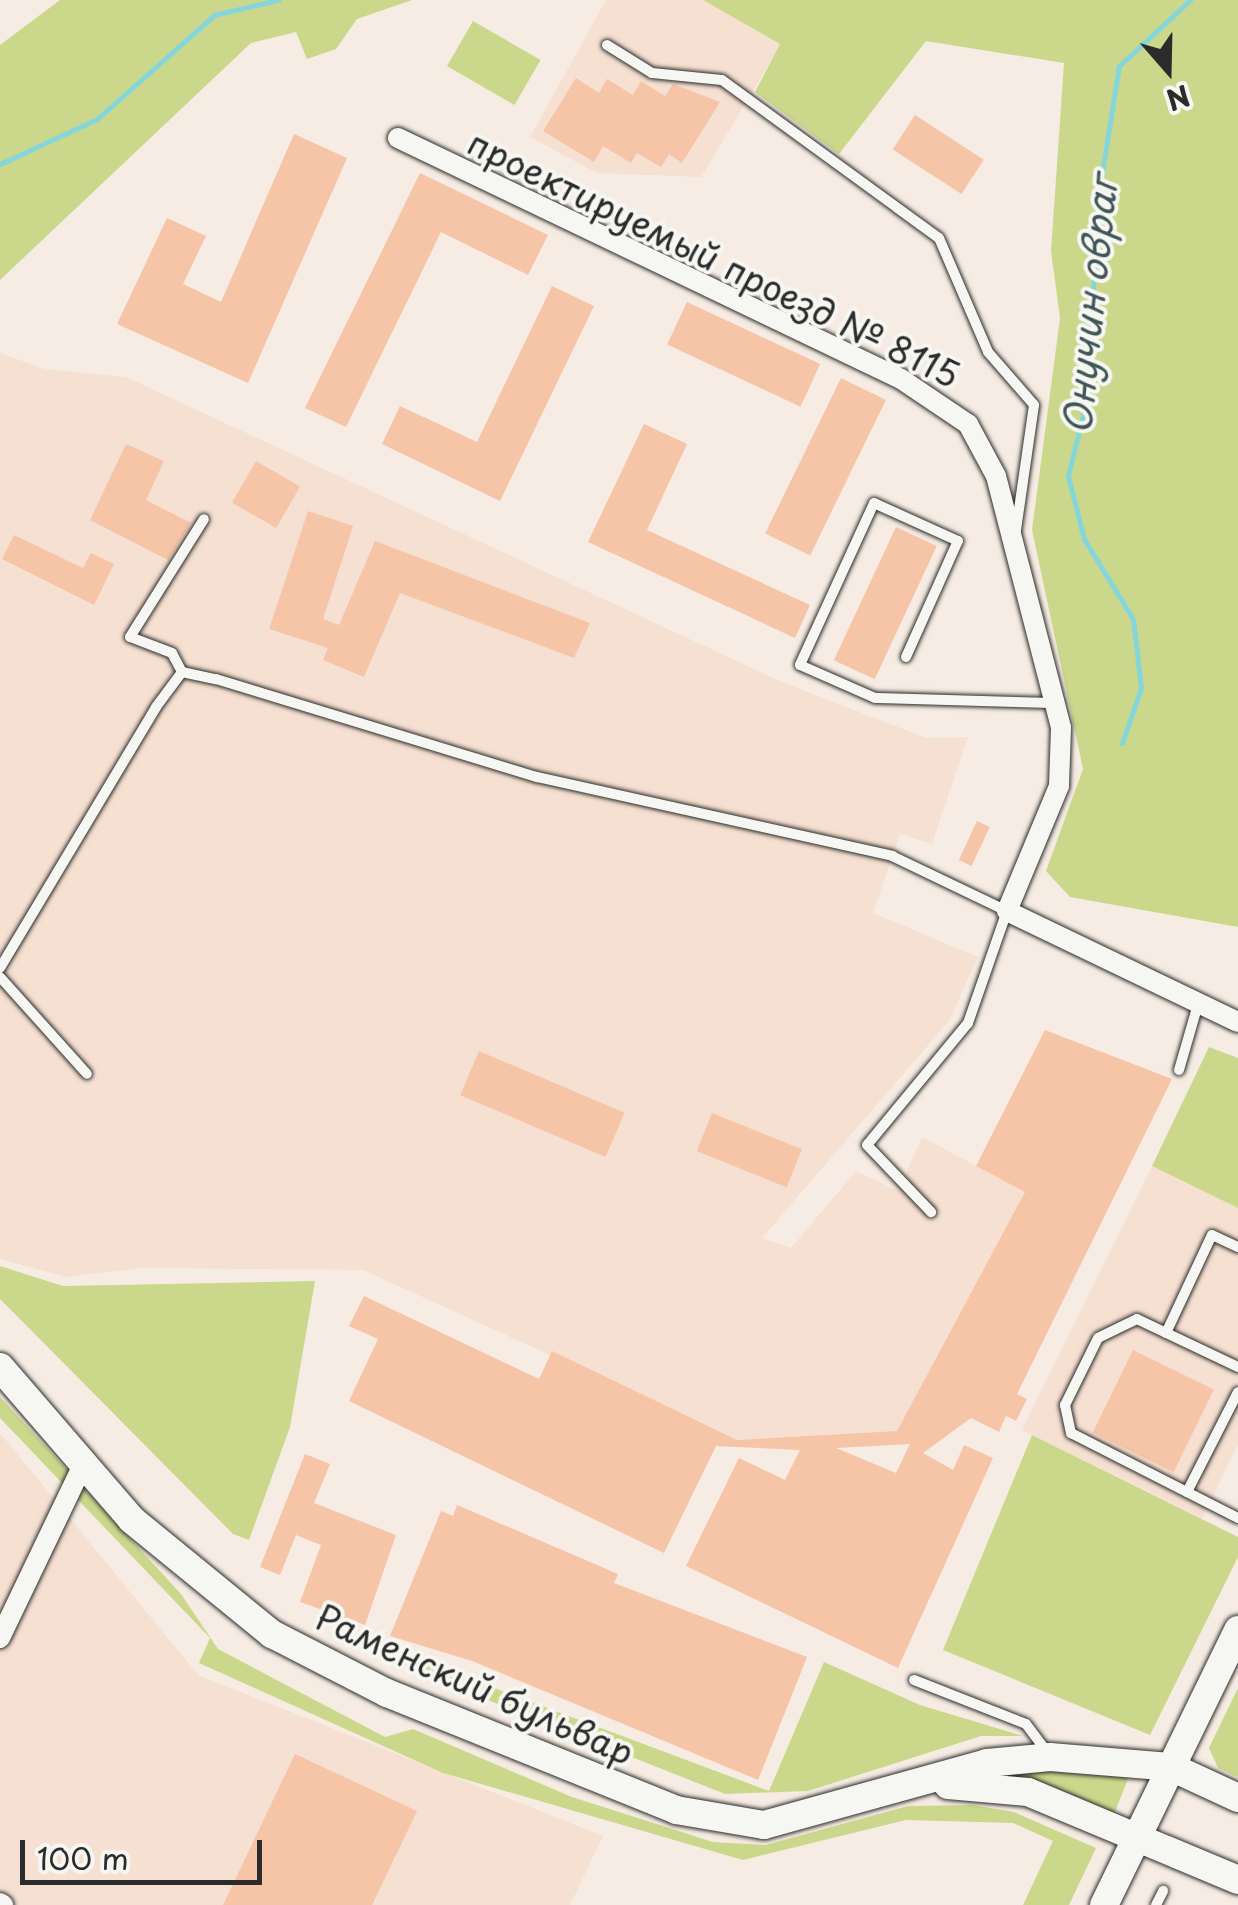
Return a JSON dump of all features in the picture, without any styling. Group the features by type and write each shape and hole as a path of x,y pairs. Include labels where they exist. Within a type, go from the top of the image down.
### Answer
{"street":[{"name":"проектируемый проезд № 8115","path":"398,138 943,402 984,449 1054,703 1060,786 1007,912"},
{"path":"1007,912 1238,1022"},
{"name":"Раменский бульвар","path":"0,1367 84,1464 196,1580 272,1634 581,1776 718,1822 764,1825 903,1787 1050,1757 1171,1767 1238,1798"},
{"path":"0,1638 84,1464"},
{"path":"1104,1905 1238,1630"},
{"name":"Раменский бульвар","path":"903,1787 1028,1792 1139,1832 1238,1880"}],"lane":[{"path":"606,45 652,73 722,80 939,238 988,352 1034,406 1013,545"},
{"path":"906,657 958,541 874,503 800,665 875,698 1054,703"},
{"path":"204,519 130,637 172,653 182,672 537,777 892,856 1007,912 968,1023 868,1146 930,1212"},
{"path":"0,968 182,672"},
{"path":"0,977 87,1074"},
{"path":"1179,1070 1199,1003"},
{"path":"1166,1333 1212,1234 1238,1247"},
{"path":"1238,1367 1137,1319 1098,1338 1065,1406 1071,1433 1238,1518"},
{"path":"1186,1492 1238,1392"},
{"path":"914,1680 1026,1724 1050,1757"},
{"path":"1156,1905 1163,1891"}],"shaded area":[{"path":"606,0 703,0 781,44 701,177 597,173 530,137"},
{"path":"0,353 45,369 126,377 782,682 926,738 968,737 932,844 900,834 873,913 978,957 949,1021 762,1238 791,1248 856,1171 898,1191 922,1137 1025,1192 897,1431 737,1440 363,1270 143,1268 66,1277 0,1259"},
{"path":"1152,1166 1238,1208 1238,1445 1202,1518 1022,1430"},
{"path":"0,1433 198,1675 603,1836 570,1905 0,1905"}],"green space":[{"path":"60,0 412,0 357,19 336,49 307,59 296,32 251,43 0,280 0,45"},
{"path":"703,0 1238,0 1238,927 1070,897 1046,871 1083,769 1032,530 1060,318 1051,251 1064,63 926,41 839,154 755,92 780,44"},
{"path":"473,21 541,60 515,105 447,66"},
{"path":"1209,1047 1238,1058 1238,1208 1152,1166"},
{"path":"0,1266 63,1286 315,1281 290,1427 249,1540 233,1534 0,1299"},
{"path":"0,1397 181,1594 218,1649 385,1737 413,1729 572,1797 713,1842 766,1845 908,1806 972,1805 1014,1812 1096,1848 1069,1905 1023,1905 1053,1841 1013,1823 906,1820 743,1860 443,1773 199,1663 210,1638 0,1418"},
{"path":"1032,1435 1238,1537 1238,1557 1150,1735 943,1650"},
{"path":"398,1652 769,1791 824,1662 920,1705 1023,1736 981,1736 808,1791 725,1794 407,1668"},
{"path":"1238,1688 1237,1777 1218,1768 1209,1748"},
{"path":"1132,1769 1114,1814 982,1777 984,1771"}],"building":[{"path":"576,78 599,93 607,79 633,95 641,81 665,96 673,84 720,102 682,163 669,154 661,167 637,153 631,163 603,146 594,162 543,131"},
{"path":"915,115 984,160 961,194 893,149"},
{"path":"294,134 347,158 248,383 117,324 167,218 206,236 183,284 221,302"},
{"path":"420,173 548,235 528,275 441,232 346,427 305,408"},
{"path":"552,286 594,306 500,501 382,444 400,406 477,442"},
{"path":"687,302 820,364 800,407 667,345"},
{"path":"841,378 886,400 810,555 765,533"},
{"path":"644,424 687,444 647,530 810,605 795,638 588,542"},
{"path":"126,444 164,461 146,500 191,523 168,560 90,520"},
{"path":"256,461 300,486 276,528 232,503"},
{"path":"308,511 353,526 323,619 339,625 375,541 590,623 574,658 400,593 364,677 323,660 328,648 269,629"},
{"path":"896,527 937,546 875,679 834,660"},
{"path":"14,535 83,568 91,553 114,564 94,605 2,559"},
{"path":"977,821 990,827 972,866 959,860"},
{"path":"1045,1030 1172,1079 1017,1394 1027,1399 1016,1421 1006,1416 999,1432 971,1418 923,1453 953,1470 964,1445 993,1458 898,1668 686,1566 739,1458 785,1480 800,1450 716,1446 664,1553 349,1401 378,1339 349,1326 364,1296 539,1379 552,1351 737,1440 897,1431 1025,1192 976,1166","holes":["910,1444 896,1473 836,1448"]},
{"path":"479,1051 624,1113 606,1157 460,1095"},
{"path":"712,1113 802,1149 787,1187 697,1151"},
{"path":"1133,1350 1214,1389 1174,1472 1093,1433"},
{"path":"305,1454 330,1464 314,1503 396,1535 365,1625 300,1602 321,1545 296,1535 280,1575 260,1567"},
{"path":"457,1505 618,1574 614,1583 807,1657 758,1780 472,1661 390,1636 441,1511 453,1516"},
{"path":"295,1754 417,1811 372,1905 223,1905"}],"waterway":[{"path":"0,164 97,119 214,15 278,0"},
{"name":"Онучин овраг","path":"1122,743 1141,688 1133,619 1084,539 1068,476 1087,398 1098,198 1119,66 1190,0"}]}
